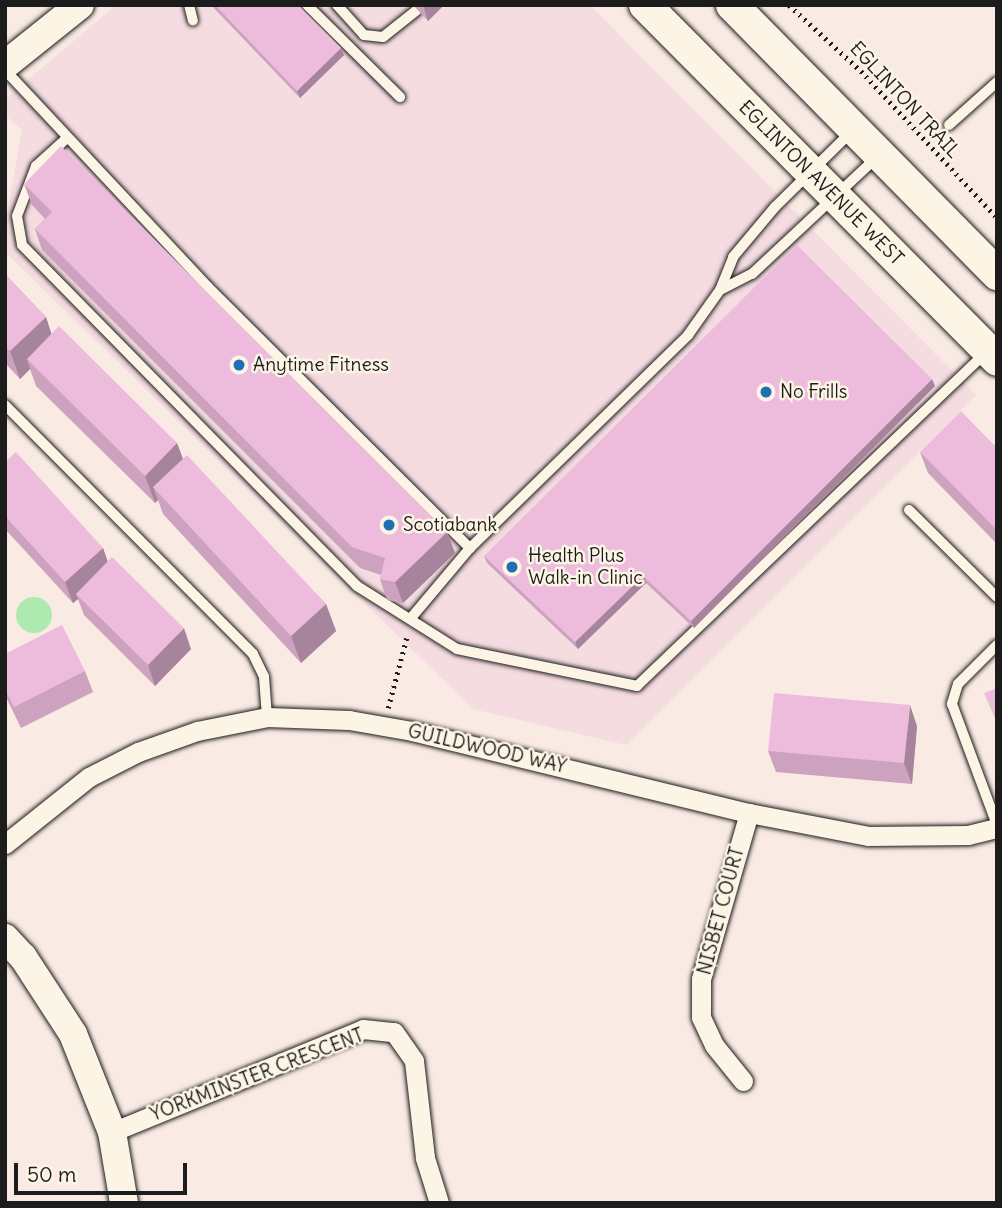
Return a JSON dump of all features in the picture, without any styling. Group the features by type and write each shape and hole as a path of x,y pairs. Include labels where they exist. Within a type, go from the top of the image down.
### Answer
{"main road":[{"name":"EGLINTON AVENUE WEST","path":"645,5 992,355"},
{"path":"732,5 997,274"}],"street":[{"path":"5,67 80,5"},
{"name":"GUILDWOOD WAY","path":"5,844 89,777 138,752 198,731 267,718 349,720 383,726 750,813 868,836 968,835 997,827"},
{"name":"NISBET COURT","path":"743,1081 714,1045 701,1017 701,979 750,813"},
{"path":"5,938 23,957 73,1034 112,1132 124,1203"},
{"name":"YORKMINSTER CRESCENT","path":"112,1132 363,1030 394,1032 414,1061 425,1158 439,1203"}],"lane":[{"path":"189,5 193,21"},
{"path":"307,5 400,97"},
{"path":"337,5 364,35 383,37 417,10"},
{"path":"5,67 208,287 470,548"},
{"path":"949,125 997,82"},
{"path":"411,618 470,548 688,335 720,290 733,257 810,172 855,128"},
{"path":"68,138 36,166 17,216 22,245 357,586 457,649 637,686 992,355"},
{"path":"720,290 752,274 880,154"},
{"path":"8,412 253,654 264,677 267,718"},
{"path":"909,510 997,597"},
{"path":"997,645 958,684 952,704 997,827"}],"path":[{"name":"EGLINTON TRAIL","path":"789,5 861,71 997,218"},
{"path":"383,726 411,618"}],"shaded area":[{"path":"116,5 590,5 976,395 626,745 473,709 5,252 5,223 22,130 5,115 5,99"}],"green space":[{"path":"34,597 47,602 52,615 47,628 34,633 21,628 16,615 21,602"}],"building":[{"path":"215,5 298,5 341,48 297,91"},
{"path":"61,146 447,532 395,582 380,579 385,558 352,547 35,229 52,212 24,184"},
{"path":"797,245 932,379 691,621 643,576 575,642 484,556"},
{"path":"5,274 46,317 10,351 5,347"},
{"path":"59,326 177,443 145,476 27,359"},
{"path":"961,411 997,448 997,530 920,452"},
{"path":"16,452 103,548 65,582 5,516 5,462"},
{"path":"187,455 326,604 291,636 153,487"},
{"path":"112,557 184,628 148,665 76,594"},
{"path":"62,625 85,671 14,707 5,690 5,654"},
{"path":"997,688 997,723 984,693"},
{"path":"774,693 910,705 904,763 768,751"}],"place":[{"name":"Anytime Fitness","path":"239,365"},
{"name":"No Frills","path":"766,392"},
{"name":"Scotiabank","path":"389,525"},
{"name":"Health Plus Walk-in Clinic","path":"512,567"}]}
